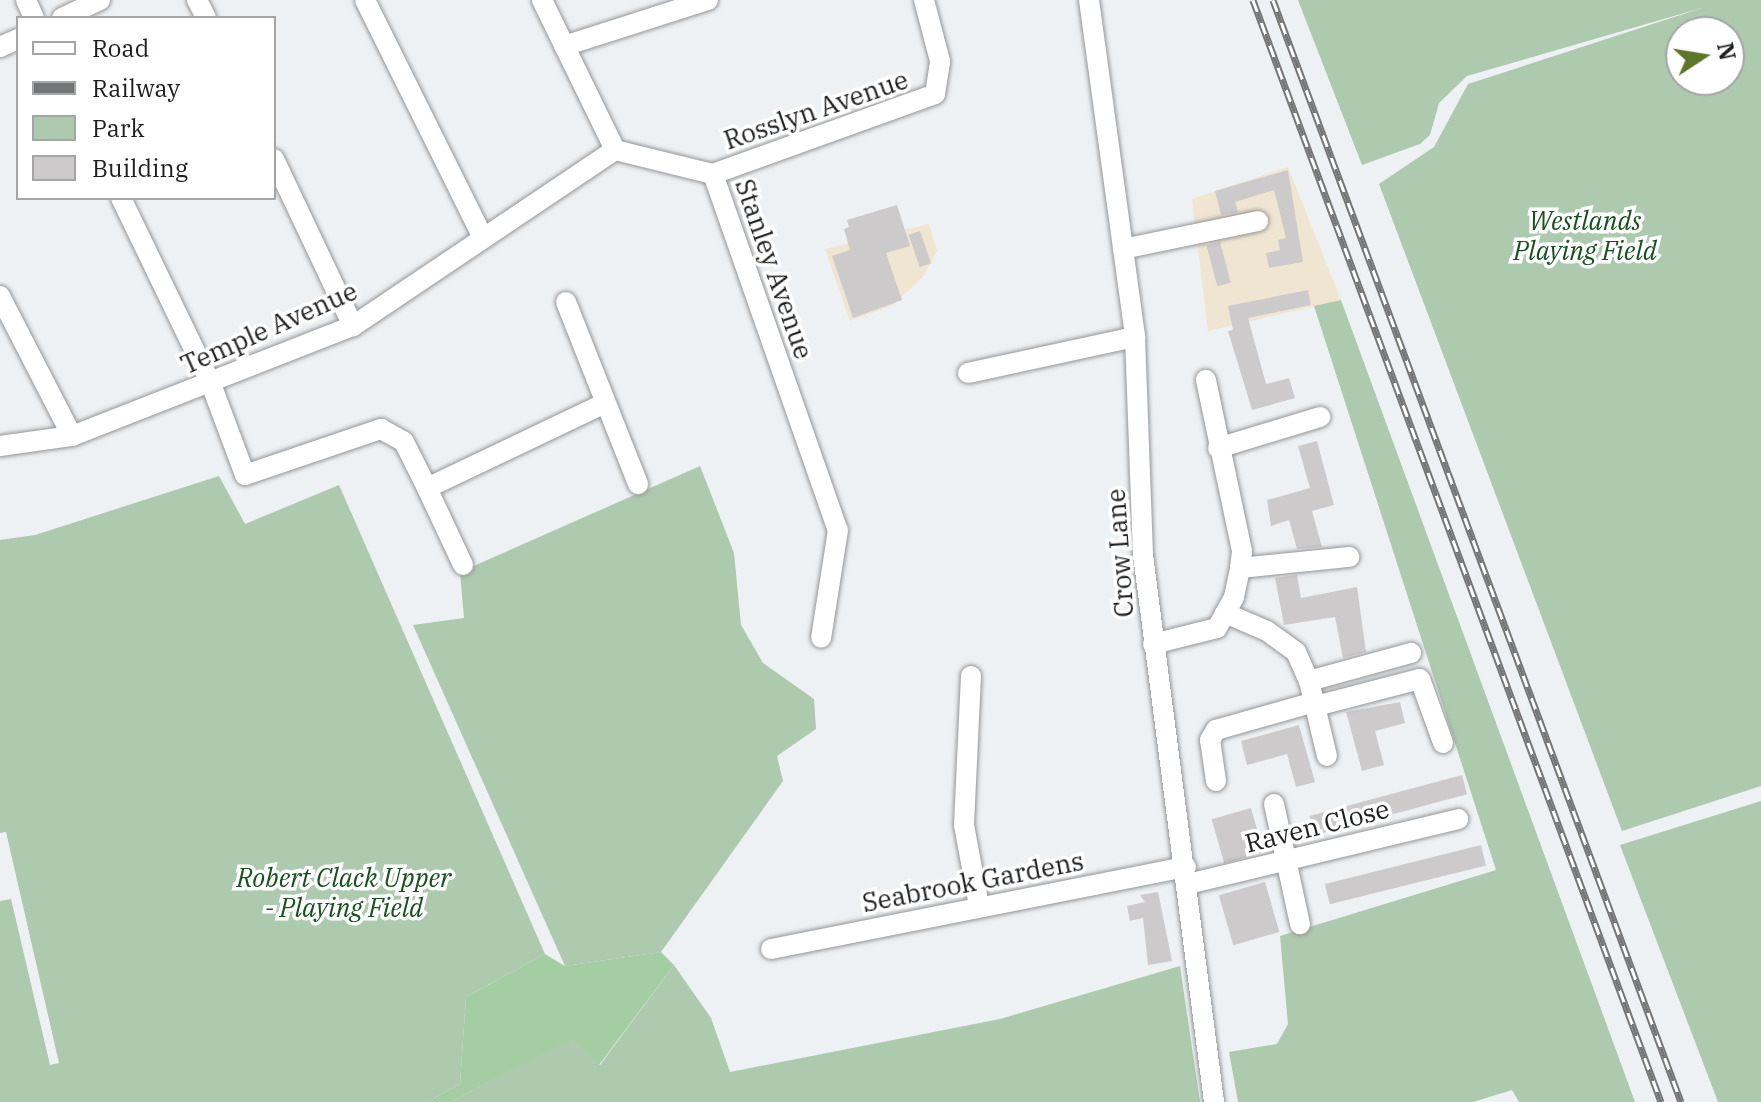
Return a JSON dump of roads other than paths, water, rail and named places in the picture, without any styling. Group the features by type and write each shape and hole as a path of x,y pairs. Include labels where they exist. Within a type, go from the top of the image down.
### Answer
{"street":[{"path":"66,16 100,0"},
{"path":"365,0 483,238"},
{"path":"542,0 615,150"},
{"path":"564,46 708,0"},
{"name":"Rosslyn Avenue","path":"713,174 935,94 940,61 924,0"},
{"name":"Crow Lane","path":"1089,0 1135,337 1143,555 1153,644 1187,875 1214,1102"},
{"name":"Temple Avenue","path":"0,446 72,436 353,326 615,150"},
{"name":"Stanley Avenue","path":"615,150 713,174 838,530 821,638"},
{"path":"276,163 353,326"},
{"path":"122,200 211,384 245,475 381,429 404,442 463,565"},
{"path":"1123,249 1258,221"},
{"path":"0,296 72,436"},
{"path":"566,302 638,484"},
{"path":"968,373 1135,337"},
{"path":"1153,644 1217,628 1240,568 1242,551 1206,380"},
{"path":"427,488 605,403"},
{"path":"1218,448 1320,417"},
{"path":"1240,568 1349,557"},
{"path":"1225,613 1267,631 1296,652 1309,681 1327,756"},
{"path":"1309,681 1411,653"},
{"path":"971,676 964,825 979,906"},
{"path":"1216,781 1210,740 1216,730 1420,679 1443,743"},
{"path":"1274,804 1300,924"},
{"name":"Raven Close","path":"1187,875 1287,859 1458,819"},
{"name":"Seabrook Gardens","path":"771,949 979,906 1187,875"}],"railway":[{"path":"1253,0 1661,1102"},
{"path":"1273,0 1681,1102"}],"park label":[{"name":"Westlands Playing Field","path":"1585,236"},
{"name":"Robert Clack Upper - Playing Field","path":"344,893"}]}
